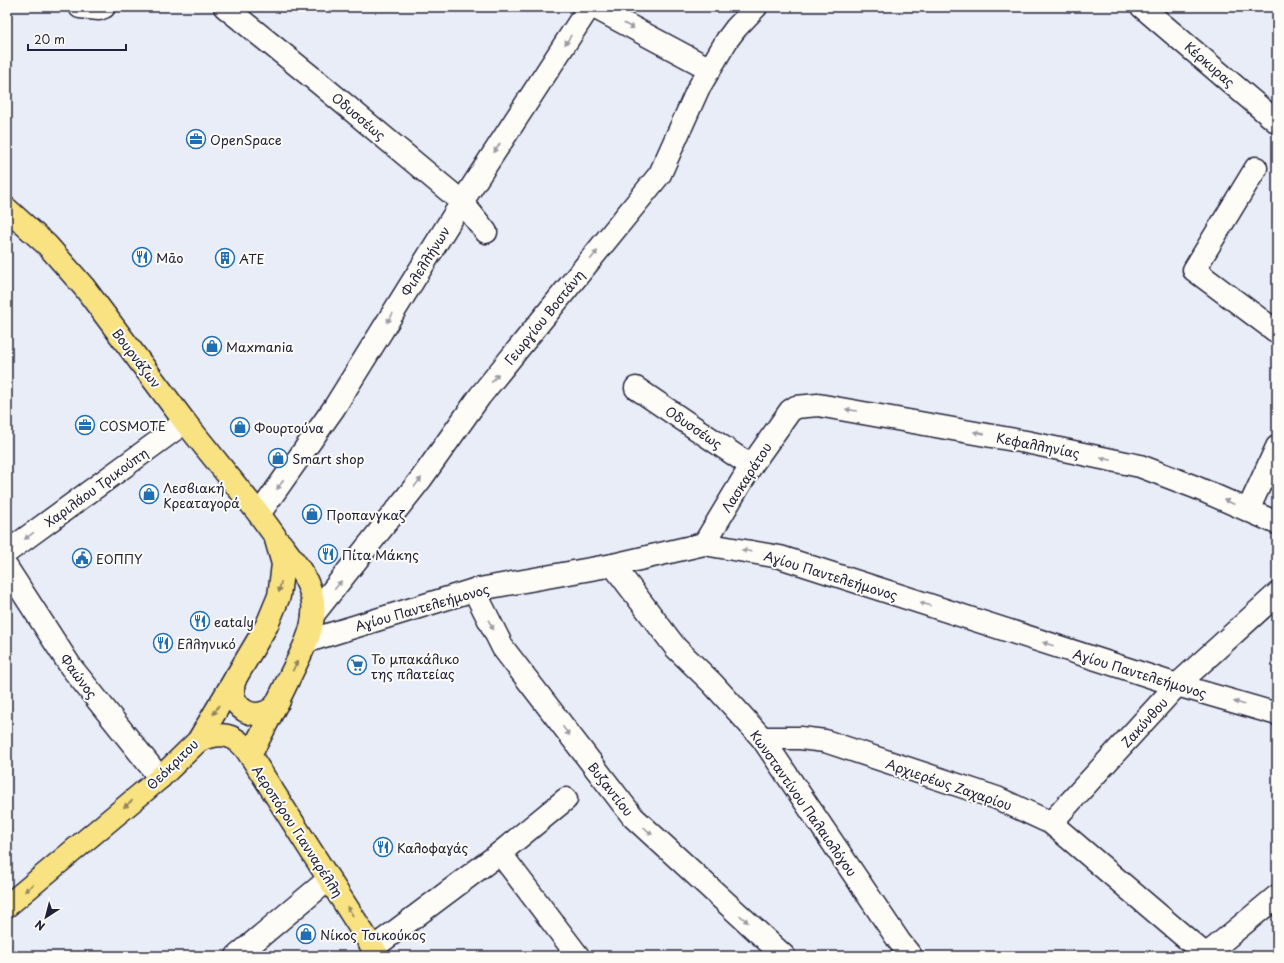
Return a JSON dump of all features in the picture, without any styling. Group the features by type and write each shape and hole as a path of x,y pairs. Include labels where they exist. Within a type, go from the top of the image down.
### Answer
{"main road":[{"name":"Βουρνάζων","path":"7,210 47,245 76,277 185,422 260,514"},
{"name":"Θεόκριτου","path":"7,906 160,778 198,741 266,626 279,596 283,564 275,536 260,514"},
{"path":"275,536 299,568 306,581 313,601 313,615"},
{"name":"Αεροπόρου Γιανναρέλλη","path":"313,615 308,640 279,701 250,755 375,952"},
{"path":"236,676 233,686 233,695 239,706 245,711 253,714 266,713 274,708 279,701"},
{"path":"198,741 210,736 222,735 233,738 243,745 250,755"}],"street":[{"path":"80,7 104,7"},
{"name":"Οδυσσέως","path":"225,7 462,202 486,232"},
{"name":"Φιλελλήνων","path":"260,514 334,408 462,202 589,7"},
{"path":"594,7 710,69"},
{"name":"Γεωργίου Βοστάνη","path":"313,615 421,479 480,396 660,174 694,98 710,69 736,28 756,7"},
{"name":"Κέρκυρας","path":"1142,7 1277,122"},
{"path":"1256,168 1194,270 1277,332"},
{"name":"Οδυσσέως","path":"636,388 751,466"},
{"name":"Κεφαλληνίας","path":"790,411 796,407 818,405 856,410 1018,440 1140,466 1195,487 1277,523"},
{"name":"Λασκαράτου","path":"704,544 751,466 790,411"},
{"name":"Χαριλάου Τρικούπη","path":"7,552 185,422"},
{"path":"1248,510 1277,447"},
{"name":"Αγίου Παντελεήμονος","path":"308,640 474,590 612,564 704,544 780,557 1177,685 1277,714"},
{"name":"Κωνσταντίνου Παλαιολόγου","path":"612,564 676,648 762,738 910,956"},
{"name":"Φαώνος","path":"7,568 71,667 160,778"},
{"name":"Βυζαντίου","path":"474,590 503,648 633,817 784,956"},
{"name":"Ζακύνθου","path":"1051,823 1177,685 1277,594"},
{"name":"Αρχιερέως Ζαχαρίου","path":"762,738 800,738 824,742 996,798 1051,823 1207,955"},
{"path":"375,952 566,799"},
{"path":"500,853 578,956"},
{"path":"237,956 329,879"},
{"path":"1207,955 1277,896"}],"place":[{"name":"OpenSpace","path":"196,139"},
{"name":"Māo","path":"142,257"},
{"name":"ΑΤΕ","path":"225,258"},
{"name":"Maxmania","path":"212,346"},
{"name":"COSMOTE","path":"85,425"},
{"name":"Φουρτούνα","path":"240,427"},
{"name":"Smart shop","path":"278,458"},
{"name":"Λεσβιακή Κρεαταγορά","path":"149,494"},
{"name":"Προπανγκαζ","path":"312,514"},
{"name":"Πίτα Μάκης","path":"328,554"},
{"name":"ΕΟΠΠΥ","path":"82,558"},
{"name":"eataly","path":"200,621"},
{"name":"Ελληνικό","path":"163,643"},
{"name":"Το μπακάλικο της πλατείας","path":"357,665"},
{"name":"Καλοφαγάς","path":"383,847"},
{"name":"Νίκος Τσικούκος","path":"306,934"}]}
